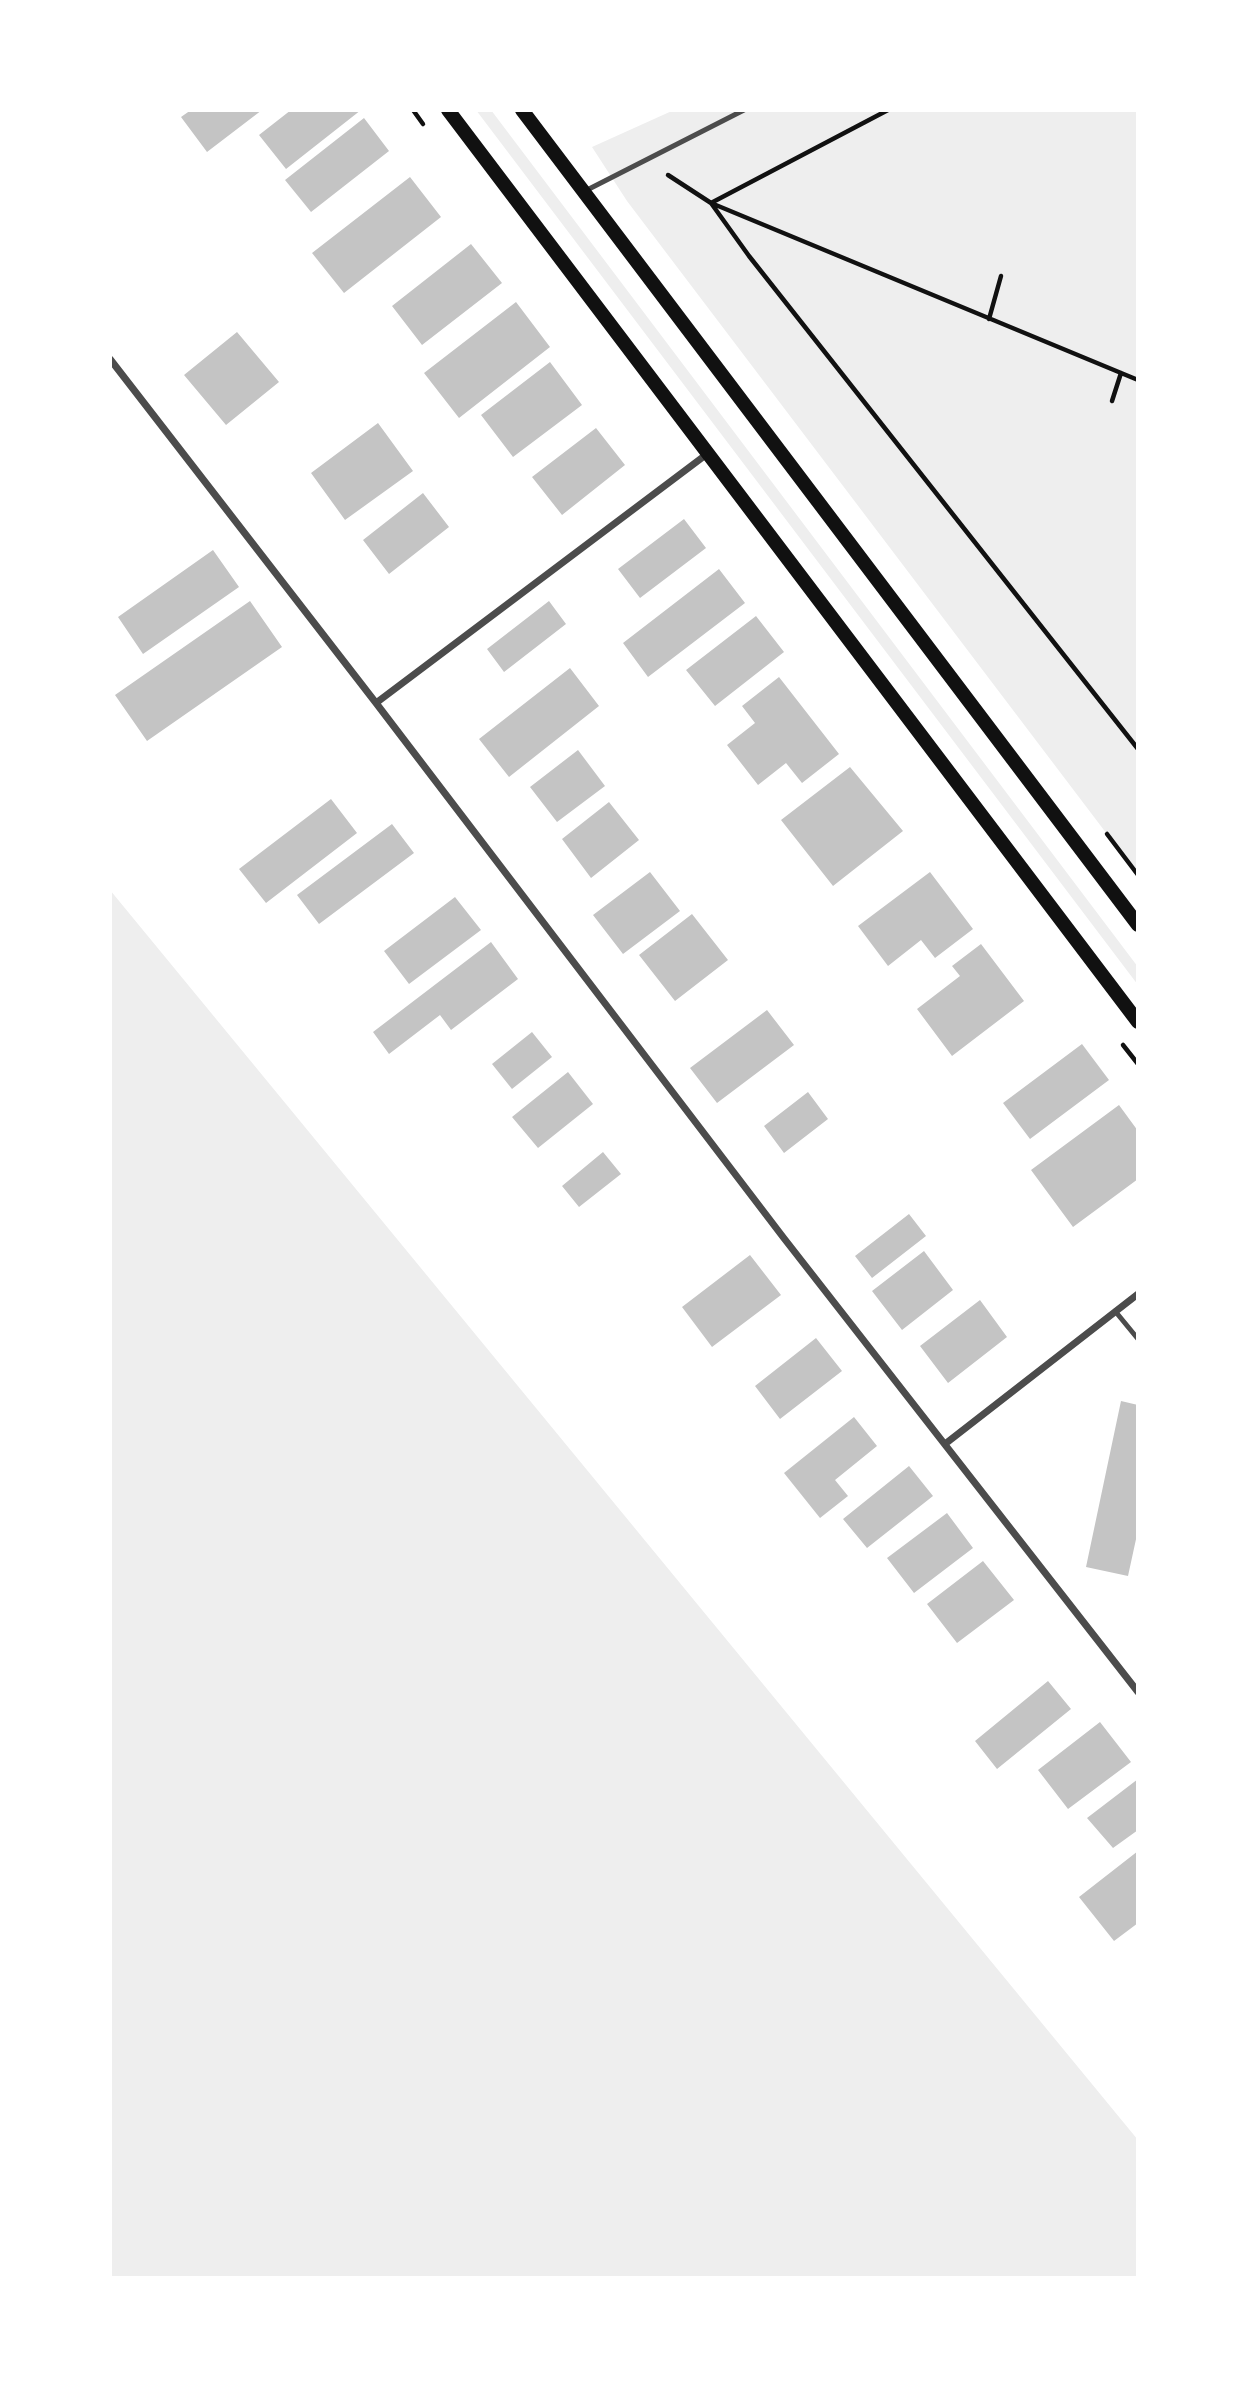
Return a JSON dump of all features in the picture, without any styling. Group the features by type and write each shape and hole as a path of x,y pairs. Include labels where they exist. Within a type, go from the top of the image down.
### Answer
{"main road":[{"path":"448,110 1138,1022"},
{"path":"522,110 1138,925"}],"street":[{"path":"110,359 783,1237 1138,1692"},
{"path":"376,703 707,454"},
{"path":"945,1444 1138,1294"}],"lane":[{"path":"583,192 744,110"},
{"path":"1115,1311 1138,1339"}],"path":[{"path":"710,203 888,110"},
{"path":"645,162 710,203 1138,380"},
{"path":"710,203 1138,749"},
{"path":"989,319 1002,276"},
{"path":"1112,401 1121,373"},
{"path":"1133,743 1138,738"}],"shaded area":[{"path":"476,110 491,110 1138,967 1138,985"},
{"path":"674,110 1138,110 1138,875 627,201 592,147"},
{"path":"110,890 1138,2140 1138,2278 110,2278"}],"building":[{"path":"191,110 262,110 207,152 181,117"},
{"path":"291,110 361,110 286,169 259,135"},
{"path":"364,118 389,151 311,212 285,180"},
{"path":"410,177 441,217 344,293 312,253"},
{"path":"471,244 502,283 422,345 392,306"},
{"path":"516,302 550,347 459,418 424,373"},
{"path":"237,332 279,382 226,425 184,375"},
{"path":"550,362 582,405 513,457 481,415"},
{"path":"378,423 413,471 345,520 311,473"},
{"path":"596,428 625,465 562,515 532,477"},
{"path":"423,493 449,527 389,574 363,540"},
{"path":"684,519 706,548 640,598 618,569"},
{"path":"213,550 239,587 143,654 118,617"},
{"path":"719,569 745,603 648,677 623,643"},
{"path":"250,601 282,647 147,741 115,695"},
{"path":"549,601 566,624 504,672 487,649"},
{"path":"756,616 784,652 715,706 686,670"},
{"path":"570,668 599,706 509,777 479,739"},
{"path":"779,677 839,754 802,783 786,763 758,785 727,745 755,723 742,706"},
{"path":"578,750 605,786 557,822 530,787"},
{"path":"850,767 903,831 833,886 781,820"},
{"path":"331,799 357,833 266,903 239,869"},
{"path":"609,802 639,840 591,878 562,839"},
{"path":"392,824 414,853 319,924 297,895"},
{"path":"650,872 680,911 623,954 593,915"},
{"path":"930,872 973,929 935,958 921,940 888,966 858,926"},
{"path":"455,897 481,930 409,984 384,951"},
{"path":"692,914 728,960 675,1001 639,955"},
{"path":"491,942 518,979 451,1030 440,1015 389,1054 373,1032"},
{"path":"981,944 1024,1001 952,1056 917,1009 960,976 952,966"},
{"path":"767,1010 794,1045 717,1103 690,1068"},
{"path":"532,1032 552,1057 512,1089 492,1064"},
{"path":"1082,1044 1109,1080 1030,1139 1003,1103"},
{"path":"568,1072 593,1104 538,1148 512,1117"},
{"path":"808,1092 828,1119 784,1153 764,1126"},
{"path":"1119,1105 1138,1131 1138,1179 1073,1227 1031,1170"},
{"path":"603,1152 621,1174 579,1207 562,1186"},
{"path":"909,1214 926,1236 872,1278 855,1256"},
{"path":"924,1251 953,1290 902,1330 872,1291"},
{"path":"750,1255 781,1295 712,1347 682,1307"},
{"path":"980,1300 1007,1337 948,1383 920,1346"},
{"path":"816,1338 842,1371 780,1419 755,1386"},
{"path":"1121,1401 1138,1405 1138,1530 1128,1576 1086,1567"},
{"path":"854,1417 877,1446 835,1480 848,1496 820,1518 784,1473"},
{"path":"909,1466 933,1496 867,1548 843,1519"},
{"path":"947,1513 973,1548 914,1593 887,1558"},
{"path":"983,1561 1014,1600 957,1643 927,1604"},
{"path":"1048,1681 1071,1709 997,1769 975,1741"},
{"path":"1100,1722 1131,1762 1068,1809 1038,1770"},
{"path":"1138,1779 1138,1830 1113,1848 1087,1818"},
{"path":"1138,1851 1138,1923 1114,1941 1079,1897"}]}
